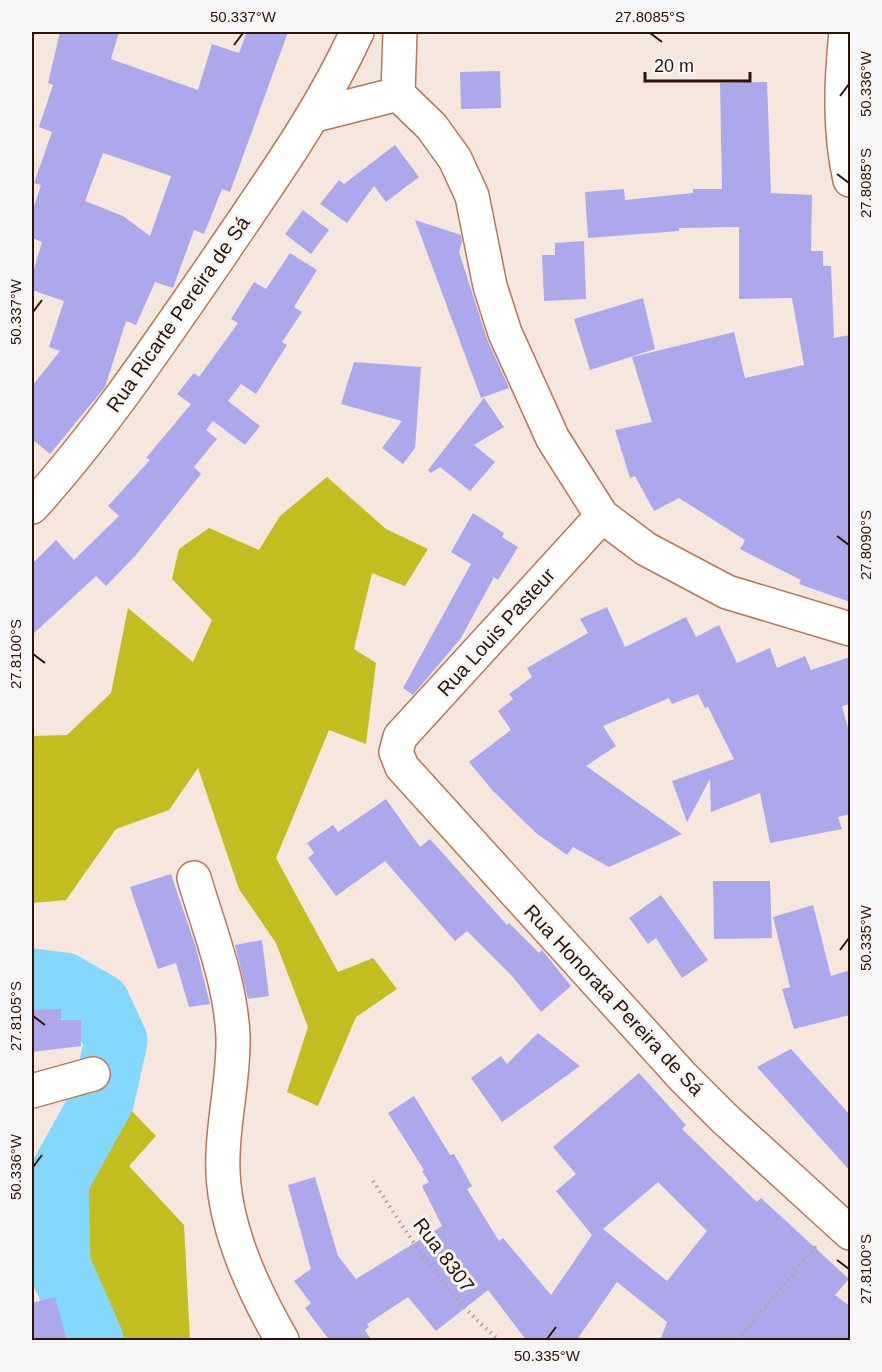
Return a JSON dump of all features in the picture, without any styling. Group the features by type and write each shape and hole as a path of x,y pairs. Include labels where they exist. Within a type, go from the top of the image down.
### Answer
{"street":[{"name":"Rua Ricarte Pereira de Sá","path":"32,507 93,434 143,367 315,115 357,32"},
{"path":"400,32 398,94 432,128 455,159 472,196 490,286 505,333 553,439 602,516 646,549 727,592 850,629"},
{"path":"846,32 841,76 843,135 850,180"},
{"path":"315,115 398,94"},
{"name":"Rua Louis Pasteur","path":"396,752 400,737 602,516"},
{"name":"Rua Honorata Pereira de Sá","path":"396,752 402,767 683,1077 724,1118 844,1227"},
{"path":"194,878 223,975 233,1037 223,1158 227,1206 249,1273 282,1341"},
{"path":"32,1090 93,1074"}],"path":[{"name":"Rua 8307","path":"373,1181 423,1256 460,1304 499,1341"},
{"path":"738,1341 844,1227"}],"shaded area":[{"path":"327,477 386,529 428,549 405,586 372,573 354,649 376,663 366,744 329,730 276,858 338,972 373,958 397,989 356,1017 318,1106 287,1092 308,1027 276,943 239,889 198,768 169,810 116,829 66,900 32,903 32,736 67,735 111,693 128,608 193,662 212,620 172,579 179,549 209,528 259,550 280,516"},
{"path":"125,1104 156,1136 129,1166 184,1225 190,1340 85,1340 93,1318 64,1226 84,1149"}],"building":[{"path":"60,32 119,32 111,59 198,90 212,44 239,53 247,32 288,32 230,192 222,189 204,234 194,230 173,288 155,282 136,325 126,321 105,387 50,454 32,439 32,386 60,351 49,347 64,301 32,290 32,276 42,242 32,238 32,213 41,185 34,183 52,132 39,127 53,85 48,83","holes":["103,153 171,176 150,236 123,216 85,201"]},
{"path":"500,71 501,108 461,109 460,72"},
{"path":"767,82 771,193 812,195 811,251 823,251 823,266 831,266 834,338 850,335 850,602 799,584 801,580 740,549 745,540 679,498 654,511 635,476 630,478 615,430 652,422 632,357 734,332 745,378 804,365 792,298 739,299 739,227 679,228 679,231 588,238 585,192 624,189 625,200 693,193 693,189 722,189 720,83"},
{"path":"395,145 419,177 386,202 374,186 347,223 320,204 339,180 344,184"},
{"path":"303,210 329,230 311,254 285,234"},
{"path":"415,220 461,235 462,242 459,252 487,339 509,388 481,398"},
{"path":"584,241 586,299 544,301 542,255 555,255 555,243"},
{"path":"290,253 317,270 294,307 302,312 282,342 287,345 256,394 241,384 228,401 260,426 245,445 213,421 206,430 217,439 194,467 201,474 136,555 106,586 96,576 32,635 32,564 56,540 74,560 119,516 108,506 150,460 146,458 191,404 177,394 194,373 199,377 238,323 231,319 254,282 266,289"},
{"path":"643,298 655,349 590,370 574,319"},
{"path":"354,362 421,367 415,448 403,464 382,448 402,421 341,404"},
{"path":"484,398 504,427 474,445 495,462 470,491 440,467 431,473 428,470"},
{"path":"473,513 504,533 502,537 518,547 498,580 494,577 461,638 413,695 403,688 471,564 451,552"},
{"path":"607,607 625,647 686,617 696,637 719,625 737,663 770,648 777,668 805,656 811,670 850,657 850,704 842,706 850,735 850,814 838,817 842,829 770,843 760,793 711,812 710,779 687,822 672,781 734,759 708,707 705,708 698,694 672,704 669,698 603,726 616,746 586,766 682,834 609,867 573,847 567,855 536,833 493,791 469,762 511,730 498,711 513,699 509,694 532,677 527,668 588,633 580,619"},
{"path":"386,799 420,847 430,839 507,925 509,923 539,953 542,950 571,986 541,1012 512,976 467,931 455,941 385,861 336,896 308,858 314,853 307,843 333,825 338,832"},
{"path":"171,874 196,948 210,1004 189,1007 176,963 158,969 130,887"},
{"path":"713,881 770,881 772,938 714,939"},
{"path":"661,895 708,960 682,978 656,938 648,944 629,918"},
{"path":"813,905 831,976 850,970 850,1015 794,1029 782,989 790,987 773,917"},
{"path":"262,940 269,996 248,999 235,945"},
{"path":"61,1009 61,1020 81,1020 81,1046 32,1052 32,1010"},
{"path":"538,1033 580,1066 502,1122 471,1078 501,1056 507,1064"},
{"path":"791,1049 850,1115 850,1171 757,1067"},
{"path":"639,1073 686,1125 682,1129 757,1202 761,1198 849,1279 835,1295 850,1306 850,1341 660,1341 667,1322 617,1282 576,1341 527,1341 488,1290 436,1331 408,1297 367,1324 369,1327 365,1330 372,1341 330,1341 305,1308 311,1303 294,1281 311,1269 288,1185 315,1177 338,1256 356,1279 442,1226 422,1186 429,1182 422,1171 424,1170 388,1113 414,1096 450,1155 454,1154 472,1186 467,1189 499,1241 503,1238 551,1295 592,1235 556,1191 576,1174 553,1147","holes":["658,1182 707,1231 667,1281 603,1229"]},
{"path":"55,1297 67,1341 32,1341 32,1303"}],"waterway":[{"path":"32,980 64,984 99,1004 116,1041 103,1099 57,1182 59,1265 92,1340"}]}
